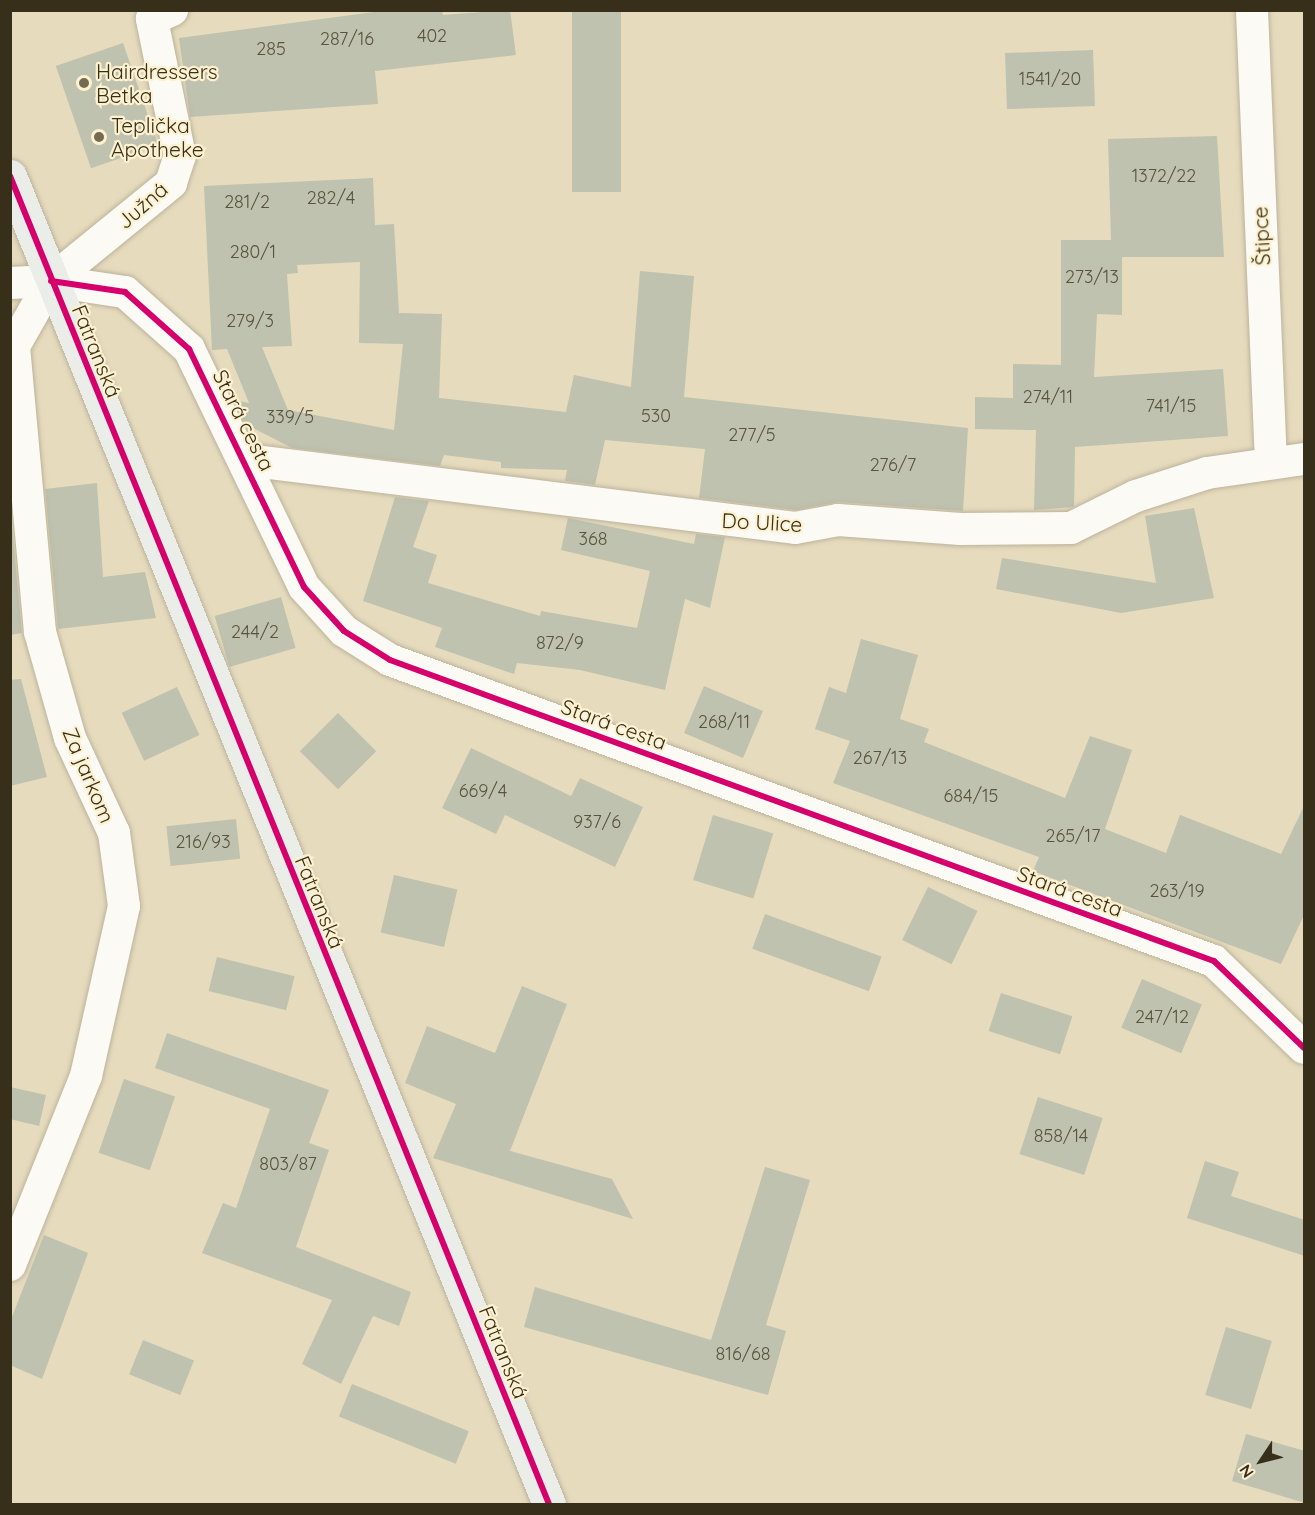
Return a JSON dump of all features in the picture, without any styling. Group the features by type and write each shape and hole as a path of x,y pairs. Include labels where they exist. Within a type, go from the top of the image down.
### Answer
{"main road":[{"name":"Fatranská","path":"10,176 549,1504"}],"street":[{"name":"Štipce","path":"1252,10 1271,461"},
{"name":"Južná","path":"51,281 171,183 180,156 158,13"},
{"name":"Stará cesta","path":"10,283 51,281 125,292 189,349 246,460 304,587 344,631 390,660 1214,961 1305,1048"},
{"name":"Za jarkom","path":"10,1265 86,1076 124,906 114,833 70,738 40,632 14,346 51,281"},
{"name":"Do Ulice","path":"246,460 795,528 838,520 961,529 1071,528 1136,496 1207,473 1271,461 1305,459"}],"building":[{"path":"389,10 442,10 443,15 510,10 516,55 375,71 378,104 190,117 179,38"},
{"path":"572,10 621,10 621,192 572,192"},
{"path":"123,43 158,145 91,168 56,66"},
{"path":"1093,50 1095,106 1007,109 1005,53"},
{"path":"1217,136 1224,257 1122,257 1122,315 1097,314 1094,377 1223,369 1228,436 1075,447 1074,507 1034,510 1036,430 975,429 975,397 1013,398 1013,364 1061,365 1061,240 1111,240 1108,139"},
{"path":"373,178 375,225 394,224 399,313 442,314 439,398 566,412 574,375 631,387 640,271 694,276 684,397 968,428 963,511 839,502 796,510 699,498 705,449 605,440 595,485 565,481 567,470 501,468 501,462 444,455 440,466 292,448 245,424 234,400 249,403 227,349 212,350 204,186","holes":["360,262 359,343 403,344 394,430 288,410 262,347 292,346 287,274 298,273 297,265"]},
{"path":"97,483 103,577 145,572 156,618 58,629 45,489"},
{"path":"395,497 429,501 413,547 437,555 428,583 540,616 541,611 637,628 650,571 561,550 568,518 694,544 696,534 725,537 710,608 685,599 665,690 580,670 517,663 514,674 435,647 442,628 363,601"},
{"path":"10,506 22,633 10,635"},
{"path":"1194,508 1214,598 1121,613 996,589 1002,558 1156,583 1145,516"},
{"path":"281,597 296,648 229,667 215,616"},
{"path":"861,639 918,655 900,719 929,729 924,742 1065,798 1090,736 1132,750 1105,829 1166,853 1180,815 1281,854 1305,804 1305,913 1281,964 1033,871 1039,857 833,783 850,741 815,729 829,687 846,693"},
{"path":"21,679 47,777 10,786 10,680"},
{"path":"704,686 763,711 743,758 684,733"},
{"path":"177,687 199,735 144,761 122,713"},
{"path":"338,713 376,751 338,789 300,751"},
{"path":"471,748 571,796 580,778 643,807 615,867 505,815 496,834 442,808"},
{"path":"713,815 773,833 753,898 693,880"},
{"path":"236,819 240,859 171,866 166,826"},
{"path":"394,875 457,890 444,947 381,932"},
{"path":"928,887 977,911 952,964 902,940"},
{"path":"765,914 882,956 869,991 752,949"},
{"path":"217,957 295,976 286,1010 209,991"},
{"path":"1142,979 1202,1004 1181,1053 1121,1028"},
{"path":"522,986 567,1004 510,1151 612,1179 633,1219 433,1158 456,1104 405,1083 427,1026 495,1053"},
{"path":"1001,993 1072,1016 1060,1054 989,1031"},
{"path":"167,1033 329,1090 309,1143 329,1150 296,1247 411,1292 399,1326 373,1316 341,1384 302,1364 332,1300 202,1253 223,1203 236,1208 270,1109 155,1068"},
{"path":"124,1079 175,1097 150,1170 99,1153"},
{"path":"10,1087 46,1095 39,1126 10,1119"},
{"path":"1038,1097 1103,1118 1084,1175 1019,1154"},
{"path":"1205,1161 1239,1172 1231,1196 1305,1220 1305,1256 1187,1218"},
{"path":"765,1167 810,1180 766,1325 786,1331 768,1395 524,1327 535,1287 711,1340"},
{"path":"44,1235 88,1253 42,1379 10,1365 10,1322"},
{"path":"1226,1327 1272,1341 1251,1409 1205,1395"},
{"path":"143,1340 194,1361 180,1395 129,1374"},
{"path":"352,1384 469,1431 456,1464 339,1416"},
{"path":"1246,1434 1305,1451 1305,1503 1232,1481"}],"cycle path":[{"path":"10,176 549,1504"},
{"path":"51,281 125,292 189,349 304,587 344,631 390,660 1214,961 1304,1048"}],"place":[{"name":"Hairdressers Betka","path":"84,83"},
{"name":"Teplička Apotheke","path":"99,137"}]}
